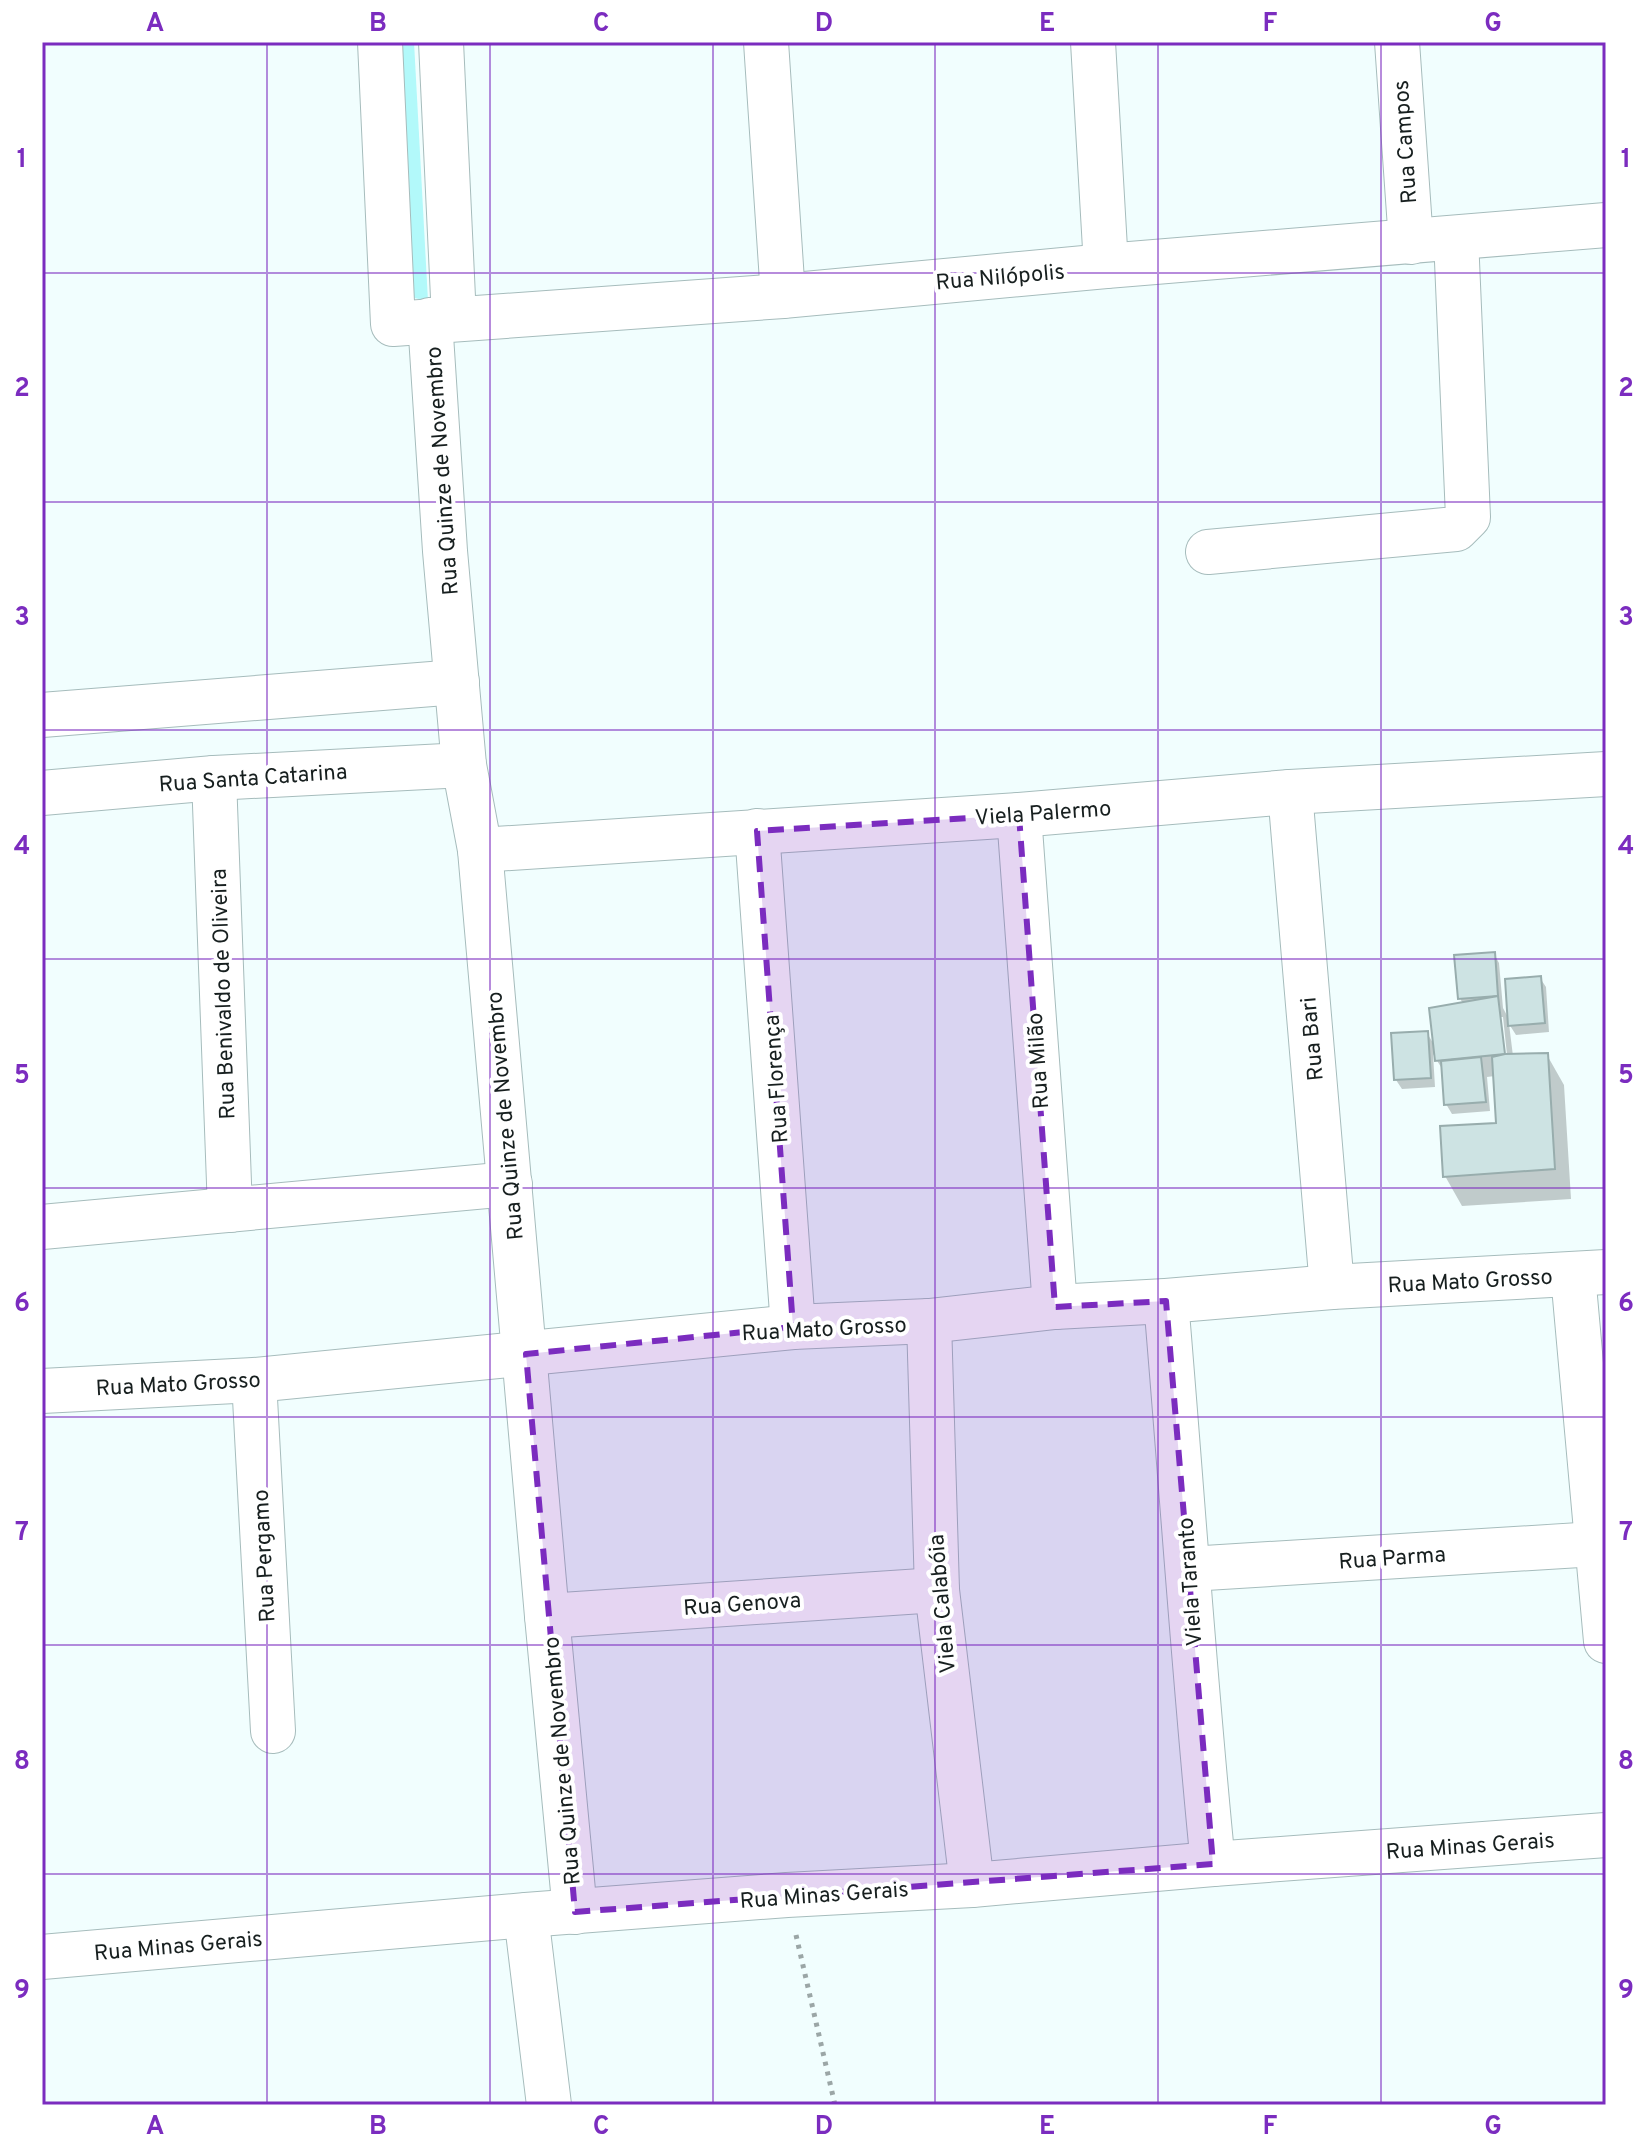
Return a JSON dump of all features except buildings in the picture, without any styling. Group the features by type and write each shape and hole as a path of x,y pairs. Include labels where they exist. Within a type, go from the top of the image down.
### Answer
{"street":[{"name":"Rua Quinze de Novembro","path":"380,42 426,321 464,765 480,850 575,1912"},
{"name":"Rua Quinze de Novembro","path":"426,321 441,42"},
{"path":"766,42 783,296"},
{"path":"1093,42 1106,266"},
{"name":"Rua Campos","path":"1397,42 1411,242"},
{"name":"Rua Nilópolis","path":"426,321 783,296 1606,225"},
{"path":"1208,552 1456,529 1468,517 1456,238"},
{"path":"42,715 457,682"},
{"name":"Rua Santa Catarina","path":"42,793 214,778 464,765"},
{"name":"Viela Palermo","path":"480,850 1019,815 1290,792 1606,774"},
{"name":"Rua Benivaldo de Oliveira","path":"214,778 230,1210"},
{"name":"Rua Bari","path":"1290,792 1332,1287"},
{"name":"Rua Milão","path":"1019,815 1055,1307"},
{"name":"Rua Florença","path":"757,831 793,1327"},
{"path":"42,1227 510,1184"},
{"path":"1589,1274 1596,1544 1606,1641"},
{"name":"Rua Mato Grosso","path":"42,1391 254,1380 793,1327 929,1321 1055,1307 1332,1287 1589,1274"},
{"name":"Viela Taranto","path":"1166,1301 1198,1716 1213,1864"},
{"name":"Viela Calabóia","path":"929,1321 937,1590 972,1885"},
{"name":"Rua Pergamo","path":"254,1380 273,1731"},
{"name":"Rua Parma","path":"1189,1569 1596,1544"},
{"name":"Rua Genova","path":"547,1616 937,1590"},
{"name":"Rua Minas Gerais","path":"42,1957 526,1915 787,1895 972,1885 1606,1835"},
{"path":"526,1915 549,2105"}],"path":[{"path":"787,1895 835,2105"}],"highlighted area":[{"path":"1019,815 1055,1307 1166,1301 1213,1864 575,1912 526,1354 793,1327 757,831"}],"shaded area":[{"path":"396,42 414,42 428,301 410,297"}]}
